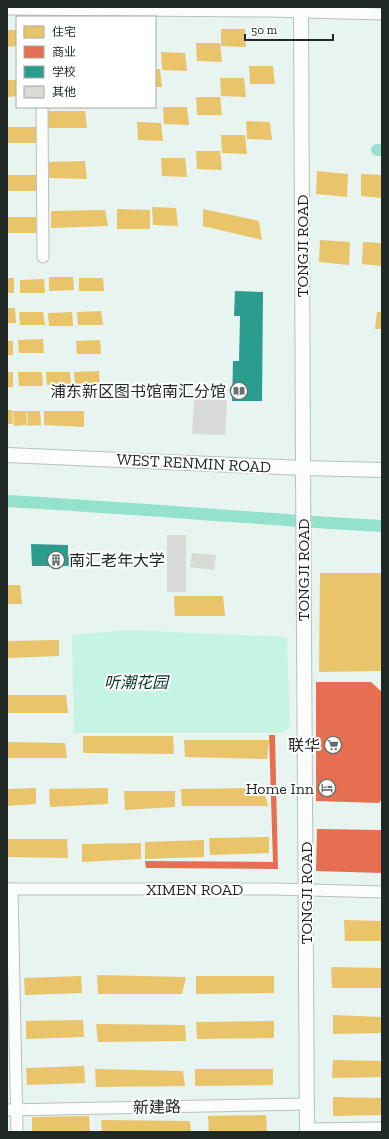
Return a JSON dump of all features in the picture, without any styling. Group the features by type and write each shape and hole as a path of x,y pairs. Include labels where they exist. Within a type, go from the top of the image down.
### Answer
{"street":[{"path":"7,9 301,9 382,14"},
{"name":"TONGJI ROAD","path":"301,9 302,468 307,1131"},
{"path":"42,108 43,257"},
{"name":"WEST RENMIN ROAD","path":"7,455 382,470"},
{"path":"9,888 12,1110 17,1132"},
{"name":"XIMEN ROAD","path":"9,888 382,892"},
{"name":"新建路","path":"12,1110 307,1104"},
{"path":"307,1131 382,1128"}],"green space":[{"name":"听潮花园","path":"129,630 287,637 290,728 281,733 74,733 72,635"}],"building: 住宅":[{"path":"221,29 245,29 246,47 221,46"},
{"path":"7,30 16,30 16,46 7,47"},
{"path":"196,43 220,43 222,62 197,61"},
{"path":"161,52 185,53 187,71 162,70"},
{"path":"249,66 273,66 275,84 250,84"},
{"path":"156,69 160,69 162,87 156,87"},
{"path":"220,78 244,78 246,97 221,96"},
{"path":"7,80 16,80 16,96 7,97"},
{"path":"196,97 220,97 222,115 197,115"},
{"path":"163,107 187,107 189,125 164,124"},
{"path":"48,111 85,111 87,128 48,128"},
{"path":"246,121 270,122 272,140 247,139"},
{"path":"137,122 161,123 163,141 138,140"},
{"path":"7,127 40,127 40,143 7,143"},
{"path":"221,135 245,135 247,154 222,153"},
{"path":"196,151 220,151 222,170 197,169"},
{"path":"161,158 185,158 187,177 162,176"},
{"path":"85,161 87,179 49,178 49,162"},
{"path":"317,171 348,174 347,197 316,194"},
{"path":"361,174 382,175 382,198 361,196"},
{"path":"7,175 37,175 37,191 7,191"},
{"path":"152,207 176,208 178,226 153,225"},
{"path":"117,209 150,210 150,229 117,229"},
{"path":"203,209 259,221 262,240 203,226"},
{"path":"105,210 108,226 51,228 51,211"},
{"path":"7,217 36,217 36,233 7,233"},
{"path":"320,240 350,242 349,265 319,262"},
{"path":"363,242 382,243 382,266 362,264"},
{"path":"49,277 73,277 74,290 49,291"},
{"path":"7,278 14,278 14,293 7,293"},
{"path":"79,278 103,278 104,291 79,291"},
{"path":"44,279 45,293 20,293 20,280"},
{"path":"7,308 15,308 16,323 7,323"},
{"path":"101,311 103,325 78,325 77,312"},
{"path":"19,312 43,312 45,325 20,325"},
{"path":"72,312 73,326 49,326 48,313"},
{"path":"377,312 382,312 382,329 375,329"},
{"path":"43,339 44,353 19,353 18,340"},
{"path":"100,340 101,354 77,354 76,341"},
{"path":"7,341 13,341 13,355 7,355"},
{"path":"99,371 100,385 75,385 74,372"},
{"path":"7,372 13,372 13,387 7,387"},
{"path":"18,372 42,372 43,386 19,386"},
{"path":"46,372 70,372 71,385 47,385"},
{"path":"7,410 12,410 13,424 7,424"},
{"path":"13,411 26,411 27,425 14,426"},
{"path":"27,411 40,411 41,425 28,426"},
{"path":"44,411 84,411 84,427 44,425"},
{"path":"320,573 382,573 382,670 319,672"},
{"path":"7,585 20,585 22,604 7,604"},
{"path":"174,596 223,596 225,616 175,616"},
{"path":"59,640 59,656 7,658 7,641"},
{"path":"7,695 66,695 68,713 7,713"},
{"path":"83,736 173,736 174,754 83,753"},
{"path":"184,740 269,740 267,759 185,757"},
{"path":"7,742 65,743 67,758 7,758"},
{"path":"36,788 36,804 7,806 7,789"},
{"path":"108,788 108,804 50,807 49,789"},
{"path":"263,788 268,806 182,806 181,789"},
{"path":"124,791 175,791 175,807 125,810"},
{"path":"331,836 331,847 382,848 382,870 331,869 331,860 317,860 317,837"},
{"path":"269,837 269,853 210,855 209,838"},
{"path":"7,839 67,839 68,858 7,857"},
{"path":"204,840 204,857 145,859 145,842"},
{"path":"141,843 141,859 82,862 82,844"},
{"path":"344,920 382,921 382,941 345,941"},
{"path":"331,967 382,968 382,988 332,988"},
{"path":"97,975 186,977 182,994 98,994"},
{"path":"81,976 82,993 25,995 24,978"},
{"path":"196,976 274,976 274,993 196,994"},
{"path":"333,1015 382,1017 382,1033 333,1034"},
{"path":"83,1020 84,1037 26,1039 26,1021"},
{"path":"274,1021 274,1038 197,1039 196,1022"},
{"path":"96,1024 185,1025 186,1041 98,1042"},
{"path":"333,1060 382,1061 382,1077 332,1078"},
{"path":"84,1066 85,1083 27,1085 26,1068"},
{"path":"95,1069 183,1071 185,1086 96,1087"},
{"path":"195,1069 273,1069 273,1085 195,1086"},
{"path":"333,1097 382,1098 382,1115 333,1116"},
{"path":"266,1115 267,1131 209,1132 208,1116"},
{"path":"89,1116 90,1132 32,1132 32,1117"},
{"path":"101,1120 190,1121 191,1132 102,1132"}],"building: 商业":[{"path":"316,682 371,682 382,692 382,799 379,803 316,801"},
{"path":"269,735 275,735 278,869 146,868 145,861 273,862"},
{"path":"317,829 382,830 382,873 316,871"}],"building: 学校":[{"path":"235,291 263,292 262,401 232,401 233,361 239,361 240,316 234,316"},
{"name":"南汇老年大学","path":"31,544 68,545 68,554 81,554 81,566 32,566"}],"building: 其他":[{"path":"194,399 227,400 225,435 192,434"},
{"path":"167,535 186,535 186,592 167,592"},
{"path":"192,553 216,555 214,570 190,567"}],"waterway":[{"path":"377,150 382,150"},
{"path":"7,501 382,526"}],"place":[{"name":"浦东新区图书馆南汇分馆","path":"239,391"},
{"name":"南汇老年大学","path":"56,560"},
{"name":"联华","path":"333,745"},
{"name":"Home Inn","path":"327,788"}]}
